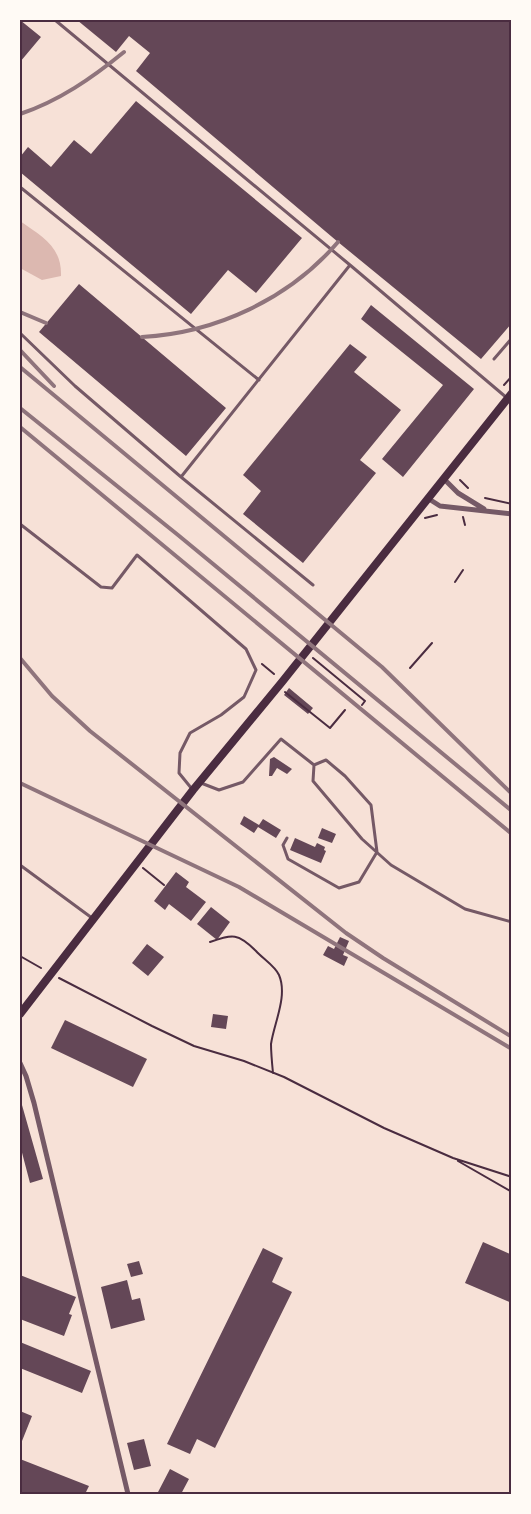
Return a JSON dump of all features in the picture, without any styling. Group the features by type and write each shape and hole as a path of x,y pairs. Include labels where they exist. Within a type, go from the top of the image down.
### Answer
{"main road":[{"path":"20,1014 193,790 510,396"}],"street":[{"path":"444,479 458,493 486,510"},
{"path":"429,499 440,506 512,514"},
{"path":"20,1063 34,1103 128,1494"}],"lane":[{"path":"55,20 510,396"},
{"path":"20,187 259,380"},
{"path":"182,477 350,266"},
{"path":"20,333 68,380 313,585"},
{"path":"494,359 512,338"},
{"path":"20,524 101,587 112,588 137,555 246,650 256,670 244,697 221,715 190,733 180,753 178,773 193,790"},
{"path":"199,783 219,790 243,783 281,739 314,765"},
{"path":"286,838 283,845 288,859 339,888 359,882 377,852 371,805 345,776 326,760 314,765"},
{"path":"314,765 313,781 362,839 391,865 465,909 512,922"},
{"path":"20,865 94,919"}],"path":[{"path":"460,480 472,493"},
{"path":"481,497 512,504"},
{"path":"463,518 465,525"},
{"path":"455,582 463,570"},
{"path":"410,668 432,643"},
{"path":"313,658 365,701 362,705"},
{"path":"261,663 282,682"},
{"path":"285,692 330,728 345,710"},
{"path":"147,871 164,885"},
{"path":"210,942 237,936 248,943 278,974 281,988 271,1045 273,1073"},
{"path":"20,956 34,964"},
{"path":"68,983 194,1046 244,1061 384,1128 453,1158 512,1177"},
{"path":"453,1158 512,1192"}],"shaded area":[{"path":"20,221 54,249 58,257 61,276 42,280 20,268"}],"building":[{"path":"20,20 41,37 20,62"},
{"path":"77,20 512,20 512,323 481,359 338,242 136,71 150,53 129,36 116,52"},
{"path":"136,101 302,238 256,293 228,270 191,314 20,172 20,157 28,147 51,167 74,140 91,154"},
{"path":"79,284 226,408 186,456 39,332"},
{"path":"371,305 474,389 403,477 382,459 443,385 361,319"},
{"path":"350,344 367,357 354,372 401,410 360,460 376,473 303,563 243,514 261,491 243,475"},
{"path":"289,688 313,708 308,714 284,695"},
{"path":"274,757 292,769 287,774 277,768 272,776 269,776 270,759"},
{"path":"244,816 259,825 263,819 281,830 276,838 258,827 254,833 240,824"},
{"path":"322,828 336,834 332,843 318,838"},
{"path":"295,838 315,847 317,843 325,847 326,851 321,863 290,850"},
{"path":"176,872 189,882 186,887 206,902 191,921 169,904 165,910 154,901"},
{"path":"211,907 230,922 217,940 197,924"},
{"path":"340,937 349,941 343,955 348,957 344,966 323,955 328,946 334,949"},
{"path":"147,944 164,957 148,976 132,963"},
{"path":"213,1014 228,1016 226,1029 211,1027"},
{"path":"65,1020 147,1059 133,1087 51,1048"},
{"path":"20,1098 43,1179 30,1183 20,1145"},
{"path":"483,1242 512,1255 512,1303 465,1283"},
{"path":"263,1248 283,1258 272,1282 292,1292 215,1448 197,1439 190,1454 167,1444"},
{"path":"139,1261 143,1274 131,1277 127,1264"},
{"path":"20,1275 76,1297 64,1336 20,1319"},
{"path":"127,1280 132,1300 140,1298 145,1320 111,1329 101,1287"},
{"path":"20,1342 91,1371 82,1393 20,1368"},
{"path":"20,1411 32,1416 22,1441 20,1440"},
{"path":"144,1439 151,1466 134,1470 127,1443"},
{"path":"20,1459 89,1486 85,1494 20,1494"},
{"path":"170,1469 189,1479 181,1494 157,1494"}],"railway":[{"path":"20,114 75,88 124,52"},
{"path":"142,337 197,328 249,309 274,296 297,280 338,242"},
{"path":"20,312 46,323"},
{"path":"20,350 54,386"},
{"path":"20,367 382,667 512,794"},
{"path":"20,408 178,535 512,811"},
{"path":"20,427 512,834"},
{"path":"20,658 52,696 90,731 346,933 512,1037"},
{"path":"20,783 239,887 512,1049"}]}
